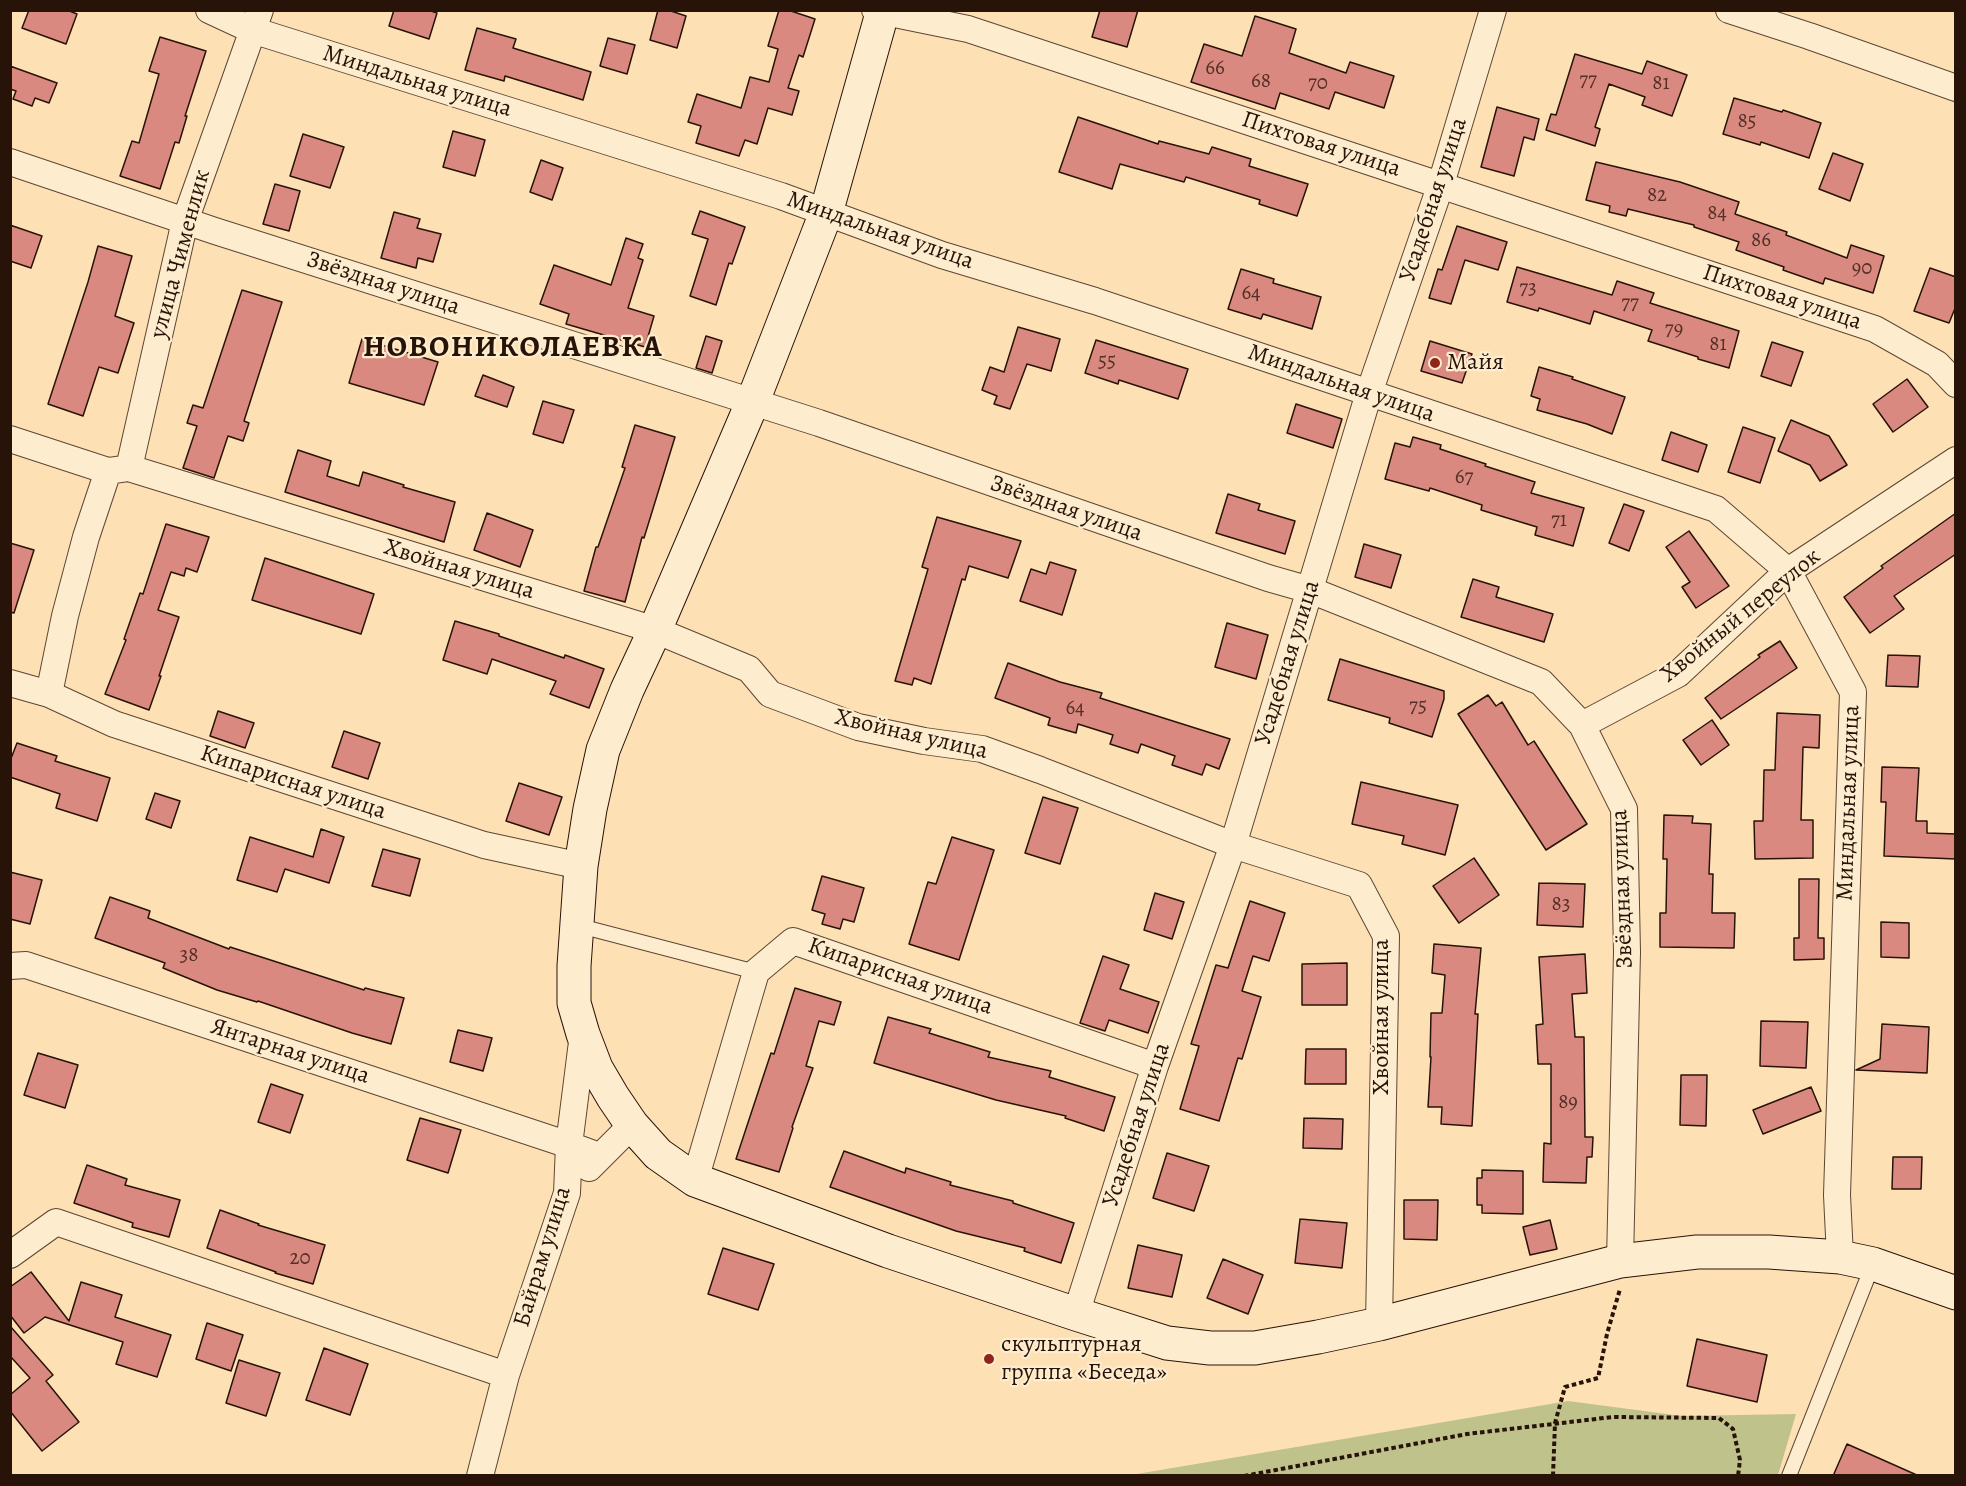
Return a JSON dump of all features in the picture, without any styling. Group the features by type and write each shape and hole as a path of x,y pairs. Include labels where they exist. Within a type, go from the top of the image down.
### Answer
{"street":[{"name":"Миндальная улица","path":"209,10 256,20 758,189 942,255 1095,301 1716,509 1788,571 1852,692 1838,1195 1840,1257"},
{"name":"Усадебная улица","path":"1076,1314 1155,1066 1233,845 1369,393 1441,184 1493,10"},
{"path":"1729,10 1956,88"},
{"name":"Пихтовая улица","path":"880,11 968,29 1875,329 1937,364 1956,384"},
{"path":"880,11 826,213 753,401 603,750 580,866 574,1003 596,1068 632,1125 658,1154 695,1180 888,1251 1167,1343 1210,1348 1255,1348 1379,1324 1620,1261 1697,1252 1769,1252 1840,1257 1873,1264 1956,1293"},
{"name":"улица Чименлик","path":"49,694 64,616 86,537 118,469 184,221 256,20"},
{"name":"Звёздная улица","path":"10,162 184,221 753,401 1257,574 1310,590 1541,682 1582,725 1624,809 1627,952 1620,1261"},
{"name":"Хвойная улица","path":"10,439 118,469 655,630 749,669 770,694 858,727 924,741 982,749 1233,845 1359,885 1386,936 1379,1324"},
{"name":"Хвойный переулок","path":"1582,725 1678,674 1788,571 1956,460"},
{"name":"Кипарисная улица","path":"10,683 49,694 114,724 484,845 580,866"},
{"name":"Кипарисная улица","path":"756,972 793,940 1155,1066"},
{"name":"Янтарная улица","path":"10,966 26,965 598,1156"},
{"path":"695,1180 756,972"},
{"name":"Байрам улица","path":"480,1476 506,1375 567,1193 570,1145 583,1035"},
{"path":"567,1193 598,1156 632,1125"},
{"path":"10,1255 56,1222 506,1375"}],"lane":[{"path":"576,925 756,972"},
{"path":"1789,1476 1873,1264"}],"path":[{"path":"1553,1476 1555,1424 1565,1387 1598,1378 1606,1334 1621,1288 1620,1261"},
{"path":"1244,1476 1467,1434 1613,1417 1719,1418 1733,1429 1740,1460 1738,1476"}],"green space":[{"path":"1568,1401 1682,1416 1796,1414 1778,1475 1131,1475"}],"building":[{"path":"29,10 67,10 77,14 66,44 22,28"},
{"path":"394,10 428,10 437,13 429,39 389,26"},
{"path":"658,10 668,10 686,16 677,48 650,40"},
{"path":"779,10 788,10 815,19 803,57 799,55 788,88 799,91 792,115 768,108 757,144 745,140 739,156 696,143 701,126 688,122 697,94 741,108 750,77 769,82 778,49 768,46"},
{"path":"1100,10 1138,10 1127,47 1092,37"},
{"path":"1255,16 1296,29 1289,53 1346,73 1350,62 1394,76 1384,108 1335,92 1329,109 1280,93 1275,109 1191,82 1204,44 1242,56"},
{"path":"477,28 516,39 513,48 591,72 583,100 505,76 504,81 465,70"},
{"path":"160,37 206,51 185,116 187,116 179,143 175,142 160,189 120,176 132,141 139,143 159,74 149,71"},
{"path":"608,38 635,45 627,74 600,66"},
{"path":"1575,54 1642,74 1647,61 1687,75 1672,116 1642,105 1645,97 1609,84 1595,127 1600,129 1595,146 1546,130 1551,114 1556,115"},
{"path":"10,66 57,83 49,103 35,98 32,106 13,99 16,91 10,89"},
{"path":"1734,98 1782,112 1783,110 1821,123 1809,158 1761,142 1760,145 1723,134"},
{"path":"1497,107 1539,119 1534,140 1524,137 1514,176 1481,167"},
{"path":"1078,117 1158,144 1159,141 1209,154 1212,147 1251,159 1249,166 1308,184 1297,216 1259,204 1260,200 1186,177 1184,182 1120,164 1112,189 1059,172"},
{"path":"453,131 485,140 475,176 443,167"},
{"path":"303,134 344,147 330,188 290,176"},
{"path":"1833,153 1863,164 1850,201 1819,189"},
{"path":"541,160 563,168 552,200 530,192"},
{"path":"1596,162 1680,182 1739,202 1735,214 1787,232 1786,235 1847,258 1851,245 1884,256 1873,293 1825,278 1823,284 1783,270 1784,267 1736,250 1739,242 1694,227 1694,225 1628,209 1626,216 1609,212 1610,206 1586,200"},
{"path":"275,184 300,191 289,231 263,224"},
{"path":"700,211 745,227 732,264 729,263 716,305 690,296 708,239 692,234"},
{"path":"394,212 420,219 417,228 441,234 433,262 418,258 416,268 381,258"},
{"path":"10,225 42,236 31,268 10,261"},
{"path":"1457,226 1507,242 1498,270 1465,260 1451,304 1429,298 1438,269 1442,270"},
{"path":"626,238 643,244 638,258 643,260 628,308 654,316 645,347 566,324 569,314 540,304 554,265 611,285"},
{"path":"98,246 132,256 115,316 134,323 118,373 99,367 83,416 48,404"},
{"path":"1517,267 1612,295 1617,281 1654,293 1650,303 1739,331 1729,368 1648,341 1652,330 1594,311 1590,324 1539,308 1538,311 1507,302"},
{"path":"1930,268 1956,277 1956,306 1949,323 1914,311"},
{"path":"1241,269 1274,279 1273,283 1321,297 1312,329 1263,314 1261,319 1228,309"},
{"path":"242,290 282,302 244,421 249,423 243,441 228,436 214,478 183,468 197,426 187,423 193,405 203,408"},
{"path":"1018,327 1060,339 1051,371 1027,364 1010,409 994,404 997,396 982,390 990,367 1004,372"},
{"path":"706,336 722,341 712,373 696,368"},
{"path":"362,339 438,362 424,405 349,383"},
{"path":"1096,340 1188,369 1178,399 1119,380 1118,384 1085,373"},
{"path":"1430,341 1472,354 1462,383 1421,371"},
{"path":"1772,342 1803,352 1791,386 1761,376"},
{"path":"1539,367 1625,397 1612,434 1587,424 1537,410 1540,399 1531,396"},
{"path":"483,375 514,387 507,407 475,396"},
{"path":"1907,379 1928,407 1893,432 1873,404"},
{"path":"543,401 574,410 563,443 533,434"},
{"path":"1296,404 1342,419 1333,448 1287,433"},
{"path":"1791,420 1829,436 1847,465 1820,481 1810,465 1778,451"},
{"path":"635,425 675,437 644,538 642,537 625,602 584,591 596,547 598,547 625,468 622,467"},
{"path":"1743,427 1775,438 1760,483 1728,472"},
{"path":"1671,432 1707,445 1698,472 1662,460"},
{"path":"1413,437 1441,445 1440,449 1486,464 1485,466 1535,482 1531,493 1584,508 1573,546 1535,535 1537,527 1481,510 1482,505 1430,488 1429,491 1385,479 1395,443 1410,447"},
{"path":"298,450 331,461 327,476 359,486 363,472 404,485 403,487 455,502 444,542 285,492"},
{"path":"1228,494 1260,504 1258,510 1295,521 1285,554 1216,533"},
{"path":"1624,504 1644,511 1629,551 1609,543"},
{"path":"487,513 533,530 520,567 474,550"},
{"path":"1956,513 1956,554 1894,596 1904,609 1870,633 1844,597 1883,568 1881,566"},
{"path":"937,517 1021,541 1008,578 969,566 965,580 962,579 931,684 914,678 912,685 895,681 928,569 922,567"},
{"path":"166,524 209,537 197,572 186,568 184,576 171,572 158,610 179,617 149,710 105,694 126,640 124,639 140,593 143,594"},
{"path":"1689,531 1729,586 1696,608 1682,587 1690,582 1666,547"},
{"path":"10,543 34,550 14,613 10,612"},
{"path":"1364,544 1401,555 1391,588 1355,577"},
{"path":"265,558 374,594 361,634 252,600"},
{"path":"1050,562 1076,570 1062,615 1020,601 1031,569 1046,574"},
{"path":"1473,579 1499,587 1496,597 1553,614 1544,642 1461,617"},
{"path":"455,621 604,669 589,708 550,694 556,681 492,659 487,674 443,660"},
{"path":"1227,623 1268,635 1256,679 1215,667"},
{"path":"1780,641 1797,668 1721,719 1705,698 1760,657 1758,655"},
{"path":"1888,655 1920,656 1918,687 1886,686"},
{"path":"1340,659 1444,691 1444,699 1432,737 1389,723 1390,718 1328,700"},
{"path":"1008,663 1060,682 1102,693 1100,698 1230,739 1219,769 1206,764 1202,775 1172,765 1175,756 1141,744 1138,753 1110,744 1113,735 1078,724 1076,733 1048,725 1050,718 995,698"},
{"path":"1488,695 1496,706 1502,702 1528,745 1534,741 1587,824 1546,850 1458,714"},
{"path":"218,711 254,723 245,748 210,736"},
{"path":"1777,713 1820,715 1819,748 1803,747 1801,820 1813,820 1813,858 1755,859 1754,821 1763,821 1764,770 1775,770"},
{"path":"1712,720 1729,745 1701,765 1683,740"},
{"path":"344,731 380,743 368,779 332,767"},
{"path":"17,743 57,756 55,761 110,778 97,821 56,808 60,794 10,777 10,761"},
{"path":"1882,767 1919,768 1916,821 1927,821 1927,833 1956,834 1956,859 1884,856 1886,802 1881,802"},
{"path":"1361,782 1458,805 1445,855 1402,844 1404,836 1352,824"},
{"path":"519,783 562,797 549,835 506,821"},
{"path":"155,793 180,801 171,828 146,819"},
{"path":"1043,797 1078,808 1060,864 1025,853"},
{"path":"1664,815 1693,816 1692,823 1711,824 1709,874 1713,874 1712,913 1735,913 1734,948 1660,947 1660,913 1666,913 1667,859 1663,859"},
{"path":"321,829 344,837 329,883 285,869 277,892 237,880 250,837 313,857"},
{"path":"952,837 994,850 959,960 909,944 928,882 936,884"},
{"path":"383,849 420,859 410,896 372,886"},
{"path":"1474,858 1499,895 1459,923 1433,886"},
{"path":"10,872 42,880 30,924 10,919"},
{"path":"822,876 864,888 854,922 843,919 840,929 822,924 825,914 812,910"},
{"path":"1799,879 1819,879 1818,938 1824,938 1824,959 1794,960 1794,938 1799,938"},
{"path":"1539,883 1585,884 1583,927 1537,925"},
{"path":"1155,893 1184,902 1172,939 1144,930"},
{"path":"110,897 150,911 148,918 229,949 230,947 364,990 365,988 404,998 391,1044 217,990 163,968 165,963 95,938"},
{"path":"1250,901 1285,913 1269,961 1253,956 1242,991 1261,997 1242,1059 1238,1058 1219,1121 1180,1109 1199,1046 1191,1044 1216,965 1228,968"},
{"path":"1881,922 1909,923 1909,958 1881,957"},
{"path":"1434,944 1481,948 1475,1014 1478,1014 1472,1126 1441,1124 1442,1107 1428,1107 1431,1013 1442,1013 1445,975 1432,973"},
{"path":"1585,954 1587,993 1572,994 1575,1037 1584,1037 1585,1137 1593,1137 1592,1157 1587,1157 1586,1183 1543,1182 1544,1143 1551,1144 1551,1064 1538,1064 1536,1025 1543,1024 1539,957"},
{"path":"1103,956 1129,965 1120,989 1159,1002 1148,1033 1109,1020 1105,1031 1080,1023"},
{"path":"1347,963 1347,1005 1302,1005 1302,964"},
{"path":"795,988 841,1002 834,1025 819,1021 806,1066 813,1068 779,1172 736,1159"},
{"path":"888,1017 931,1029 929,1033 990,1052 988,1057 1051,1071 1049,1077 1115,1097 1104,1131 1065,1118 1066,1116 996,1100 874,1063"},
{"path":"1761,1021 1808,1022 1806,1068 1760,1066"},
{"path":"1882,1024 1929,1027 1927,1073 1856,1070 1880,1059"},
{"path":"458,1030 492,1038 483,1071 450,1062"},
{"path":"1306,1049 1346,1049 1346,1084 1305,1084"},
{"path":"38,1053 78,1065 65,1108 24,1095"},
{"path":"1681,1075 1707,1075 1706,1126 1680,1125"},
{"path":"271,1084 303,1095 290,1133 258,1122"},
{"path":"1811,1087 1821,1111 1763,1134 1753,1110"},
{"path":"420,1118 461,1130 448,1173 407,1160"},
{"path":"1304,1118 1343,1119 1342,1149 1303,1148"},
{"path":"844,1151 905,1173 906,1168 951,1182 950,1185 1013,1201 1013,1203 1074,1223 1061,1263 1024,1251 1025,1248 956,1231 830,1187"},
{"path":"1167,1153 1209,1166 1194,1211 1153,1198"},
{"path":"1893,1157 1922,1157 1921,1189 1892,1189"},
{"path":"87,1165 127,1179 125,1185 180,1200 169,1237 132,1227 133,1223 74,1203"},
{"path":"1482,1170 1523,1171 1523,1214 1482,1213 1482,1205 1477,1205 1477,1178 1482,1178"},
{"path":"1404,1200 1438,1200 1437,1240 1404,1239"},
{"path":"220,1210 258,1225 325,1245 313,1284 275,1273 207,1248"},
{"path":"1300,1219 1347,1223 1342,1268 1295,1263"},
{"path":"1550,1220 1557,1249 1530,1255 1523,1227"},
{"path":"1138,1245 1182,1255 1172,1297 1128,1288"},
{"path":"723,1248 774,1264 758,1310 708,1294"},
{"path":"1223,1259 1263,1275 1248,1314 1207,1298"},
{"path":"31,1272 69,1321 81,1282 122,1295 115,1317 171,1335 157,1377 116,1364 123,1342 45,1317 24,1333 10,1315 10,1287"},
{"path":"207,1323 243,1335 231,1371 196,1359"},
{"path":"10,1326 53,1375 46,1381 79,1422 42,1451 10,1411 10,1395 30,1378 10,1356"},
{"path":"1697,1339 1767,1355 1757,1402 1687,1386"},
{"path":"324,1348 368,1364 350,1415 306,1400"},
{"path":"239,1360 280,1373 266,1416 226,1403"},
{"path":"1847,1444 1919,1476 1833,1476"}],"place":[{"name":"Майя","path":"1435,363"},
{"name":"скульптурная группа «Беседа»","path":"989,1359"}],"district":[{"name":"НОВОНИКОЛАЕВКА","path":"513,349"}]}
